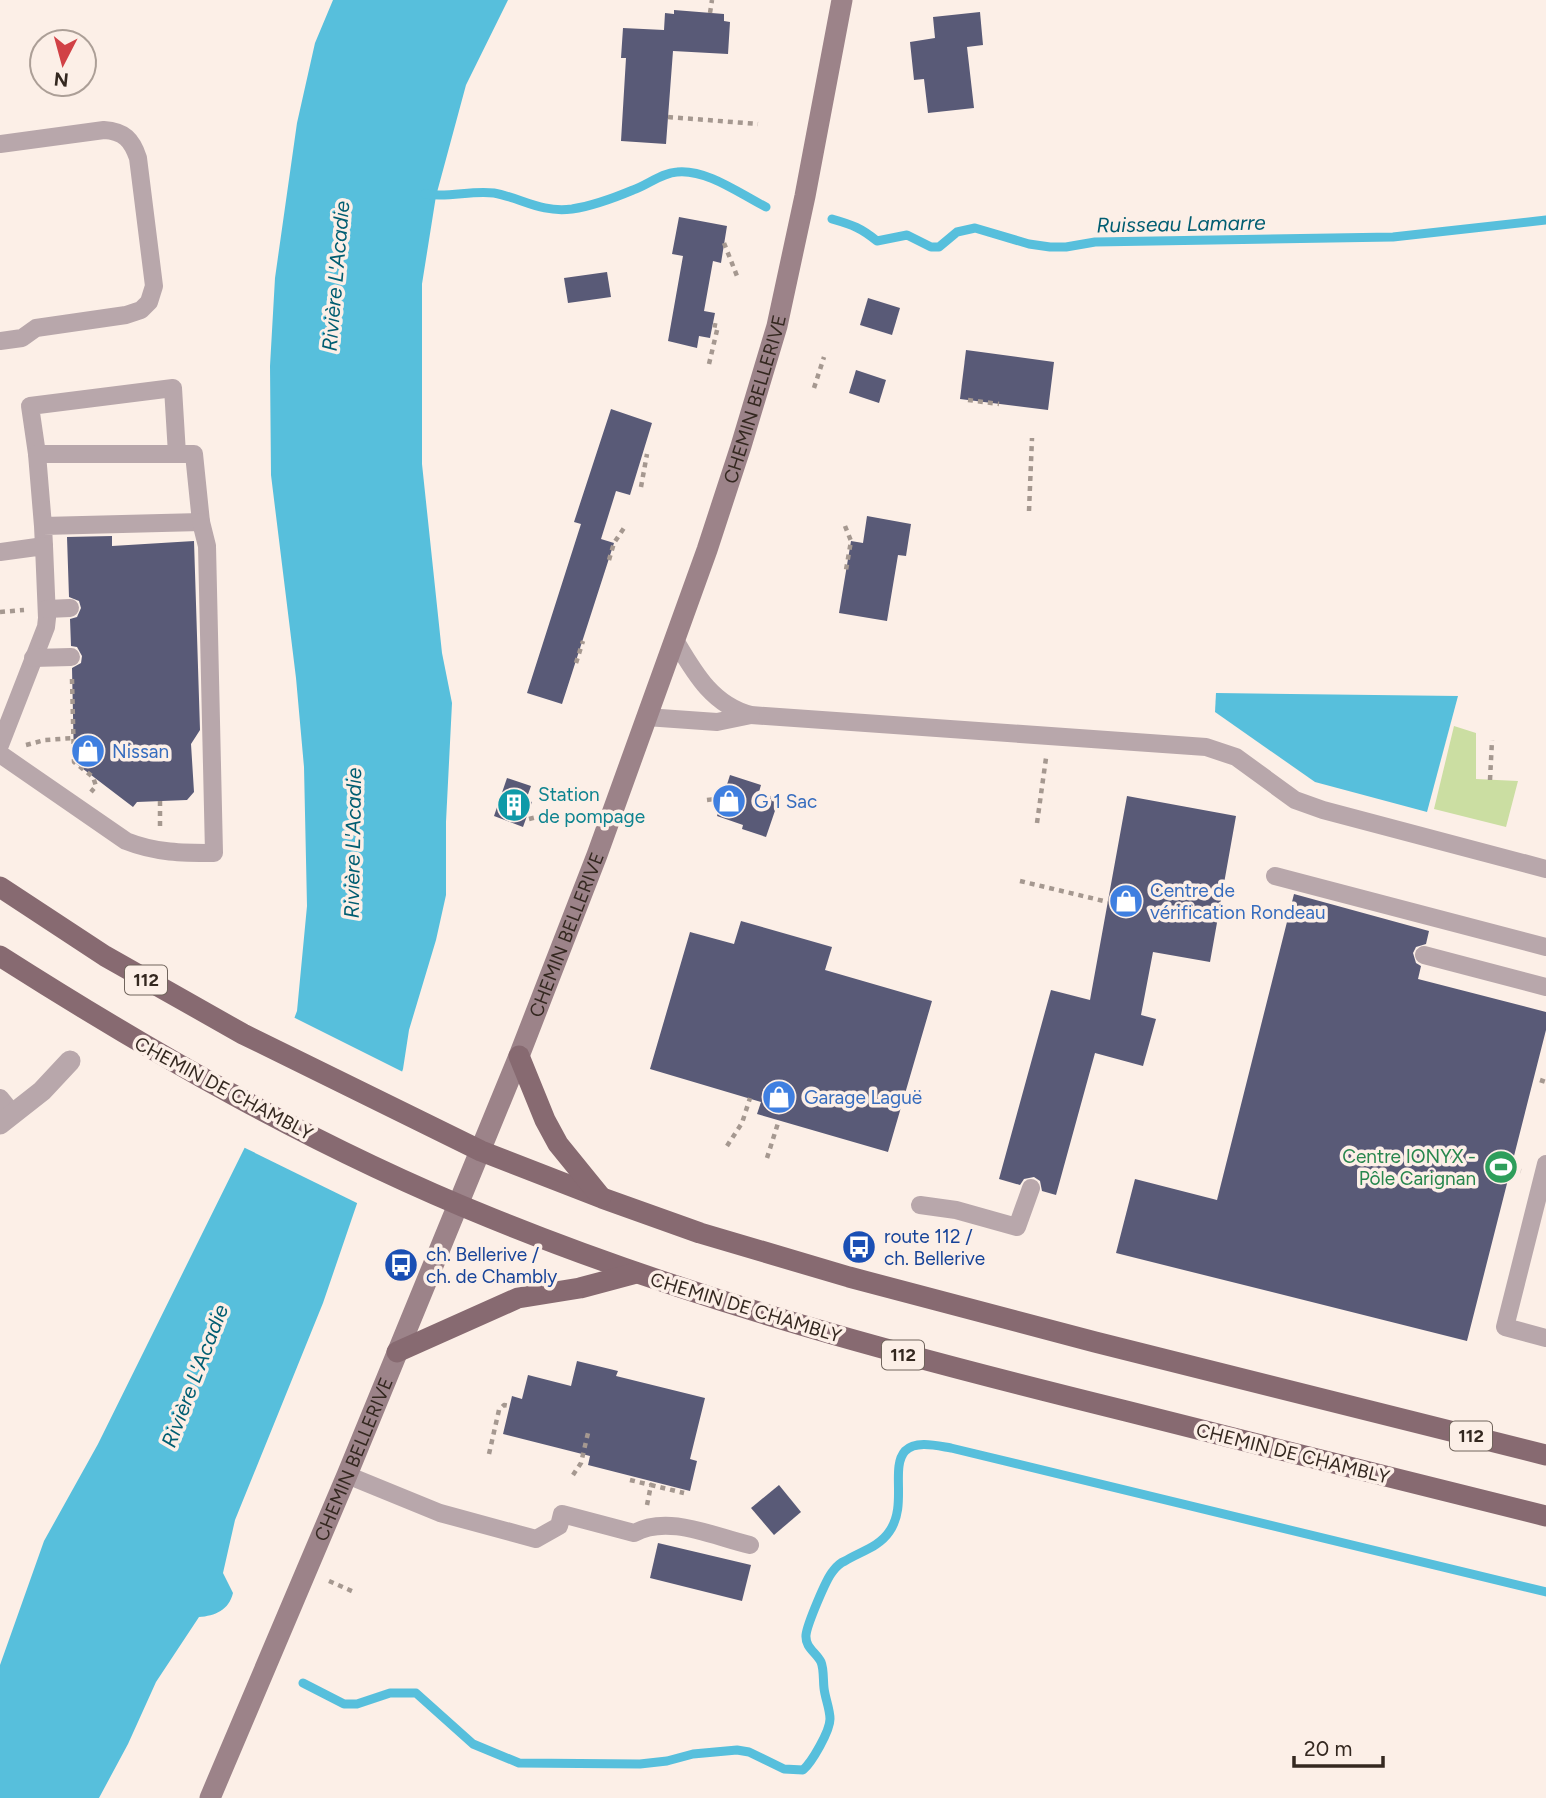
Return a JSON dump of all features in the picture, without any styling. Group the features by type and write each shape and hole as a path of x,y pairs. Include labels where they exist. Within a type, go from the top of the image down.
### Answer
{"main road":[{"name":"112","path":"0,887 129,971 271,1048 481,1151 602,1198 700,1233 816,1268 1108,1346 1546,1455"},
{"name":"CHEMIN DE CHAMBLY","path":"0,956 143,1045 247,1103 459,1205 636,1273 929,1362 1546,1516"},
{"path":"519,1056 545,1120 558,1144 602,1198"},
{"path":"397,1352 518,1298 580,1288 636,1273"}],"street":[{"name":"CHEMIN BELLERIVE","path":"210,1798 347,1475 519,1056 597,855 722,506 777,326 842,0"},
{"path":"4,1112 42,1091 70,1061"}],"lane":[{"path":"0,144 104,130 116,131 126,136 134,146 138,158 154,286 149,302 141,310 126,315 36,328 22,338 0,341"},
{"path":"0,746 46,627 43,526 30,406 173,388 177,454"},
{"path":"0,754 126,841 143,848 173,853 214,853 207,546 201,522 194,454 37,454"},
{"path":"43,526 201,522"},
{"path":"0,552 44,546"},
{"path":"47,609 70,608"},
{"path":"674,640 698,677 719,700 730,708 751,715 1206,747 1237,757 1295,800 1313,807 1546,869"},
{"path":"33,658 71,657"},
{"path":"646,717 717,723 751,715"},
{"path":"1275,876 1546,947"},
{"path":"1424,955 1546,987"},
{"path":"1546,1164 1505,1327 1546,1338"},
{"path":"920,1205 956,1210 1017,1227 1031,1188"},
{"path":"347,1475 440,1513 536,1539 559,1526 562,1514 634,1533 662,1524 750,1545"}],"path":[{"path":"710,13 712,0"},
{"path":"668,117 758,124"},
{"path":"724,243 737,276"},
{"path":"709,364 718,326 713,325"},
{"path":"814,388 824,357"},
{"path":"968,400 999,404"},
{"path":"1029,511 1032,438"},
{"path":"641,487 647,454"},
{"path":"845,526 851,541 846,570"},
{"path":"609,560 614,543 624,528"},
{"path":"576,663 583,641"},
{"path":"69,768 74,762 72,677"},
{"path":"45,740 74,738"},
{"path":"1490,780 1492,740"},
{"path":"1037,823 1046,756"},
{"path":"74,762 93,777"},
{"path":"707,800 723,798"},
{"path":"160,801 160,831"},
{"path":"529,819 541,816"},
{"path":"1020,881 1108,902"},
{"path":"727,1146 742,1123 750,1098"},
{"path":"767,1158 779,1120"},
{"path":"1511,1169 1517,1171"},
{"path":"489,1454 499,1410 504,1405 510,1406"},
{"path":"573,1475 581,1463 588,1433"},
{"path":"630,1480 684,1493"},
{"path":"648,1497 651,1485"}],"green space":[{"path":"1454,726 1476,733 1476,779 1518,781 1506,827 1434,809"}],"water":[{"name":"Rivière L'Acadie","path":"333,0 508,0 466,85 436,196 422,284 422,464 442,653 452,703 446,822 446,895 436,940 409,1030 403,1069 323,1303 235,1520 223,1573 233,1593 231,1599 220,1611 199,1617 156,1682 128,1744 99,1798 0,1798 0,1665 44,1541 98,1444 245,1147 297,1011 307,906 304,767 271,475 270,366 275,278 297,123 315,43"},
{"path":"1216,693 1458,696 1427,812 1315,782 1215,712"}],"pier":[{"path":"291,1016 405,1073 359,1204 241,1146"}],"building":[{"path":"674,10 724,14 724,21 730,22 728,54 673,51 666,144 621,141 626,58 621,58 623,28 664,30 665,13 674,14"},
{"path":"980,12 983,45 967,47 974,108 928,113 924,79 914,80 910,42 935,38 933,17"},
{"path":"679,217 727,226 721,263 713,261 704,311 715,313 710,338 699,336 697,348 668,341 683,256 672,254"},
{"path":"607,272 611,297 568,303 564,278"},
{"path":"868,298 900,308 892,335 860,325"},
{"path":"966,350 1054,362 1048,410 960,399"},
{"path":"856,370 886,380 879,403 849,393"},
{"path":"611,409 652,423 630,495 616,491 601,539 614,543 562,704 527,693 581,524 574,522"},
{"path":"867,516 911,524 906,556 898,555 887,621 839,613 851,541 863,543"},
{"path":"112,536 112,546 194,541 200,730 191,744 194,792 187,800 137,802 133,807 74,762 72,668 81,663 82,656 77,647 71,646 70,619 77,617 81,608 79,601 69,597 67,537"},
{"path":"730,775 761,785 759,792 779,799 766,837 742,829 743,825 717,816"},
{"name":"Station de pompage","path":"507,778 531,786 526,800 532,802 523,827 494,816"},
{"path":"1127,796 1236,816 1210,962 1153,952 1141,1015 1156,1019 1143,1066 1095,1053 1056,1195 1042,1191 1040,1181 1034,1177 1024,1179 1020,1185 999,1179 1051,990 1090,1000"},
{"path":"1294,894 1429,931 1426,944 1416,947 1413,953 1416,963 1421,966 1418,979 1546,1012 1546,1030 1467,1341 1116,1253 1135,1179 1217,1200"},
{"path":"741,921 832,947 825,970 932,1001 888,1152 757,1114 761,1102 650,1069 690,932 734,944"},
{"path":"577,1361 618,1371 616,1376 705,1398 690,1459 697,1461 690,1491 588,1465 590,1456 503,1434 512,1396 522,1399 528,1375 571,1386"},
{"path":"779,1485 801,1512 774,1535 751,1508"},
{"path":"658,1543 751,1565 742,1601 650,1578"}],"waterway":[{"name":"Ruisseau Lamarre","path":"425,194 494,193 561,210 595,204 665,175 688,172 711,178 766,207"},
{"name":"Ruisseau Lamarre","path":"832,219 856,227 877,241 907,235 931,247 939,247 957,232 975,228 1029,244 1066,247 1095,242 1393,237 1546,220"},
{"path":"303,1683 344,1704 357,1704 390,1693 416,1693 473,1744 519,1763 640,1764 693,1754 737,1750 749,1752 784,1769 803,1770 820,1746 830,1719 822,1665 806,1639 817,1602 835,1568 874,1545 889,1532 897,1511 901,1458 905,1451 921,1445 951,1448 1546,1592"}],"place":[{"name":"Nissan","path":"88,751"},
{"name":"G 1 Sac","path":"729,801"},
{"name":"Station de pompage","path":"514,805"},
{"name":"Centre de vérification Rondeau","path":"1126,901"},
{"name":"Garage Laguë","path":"779,1097"},
{"name":"Centre IONYX - Pôle Carignan","path":"1501,1167"},
{"name":"route 112 / ch. Bellerive","path":"859,1247"},
{"name":"ch. Bellerive / ch. de Chambly","path":"401,1265"}]}
